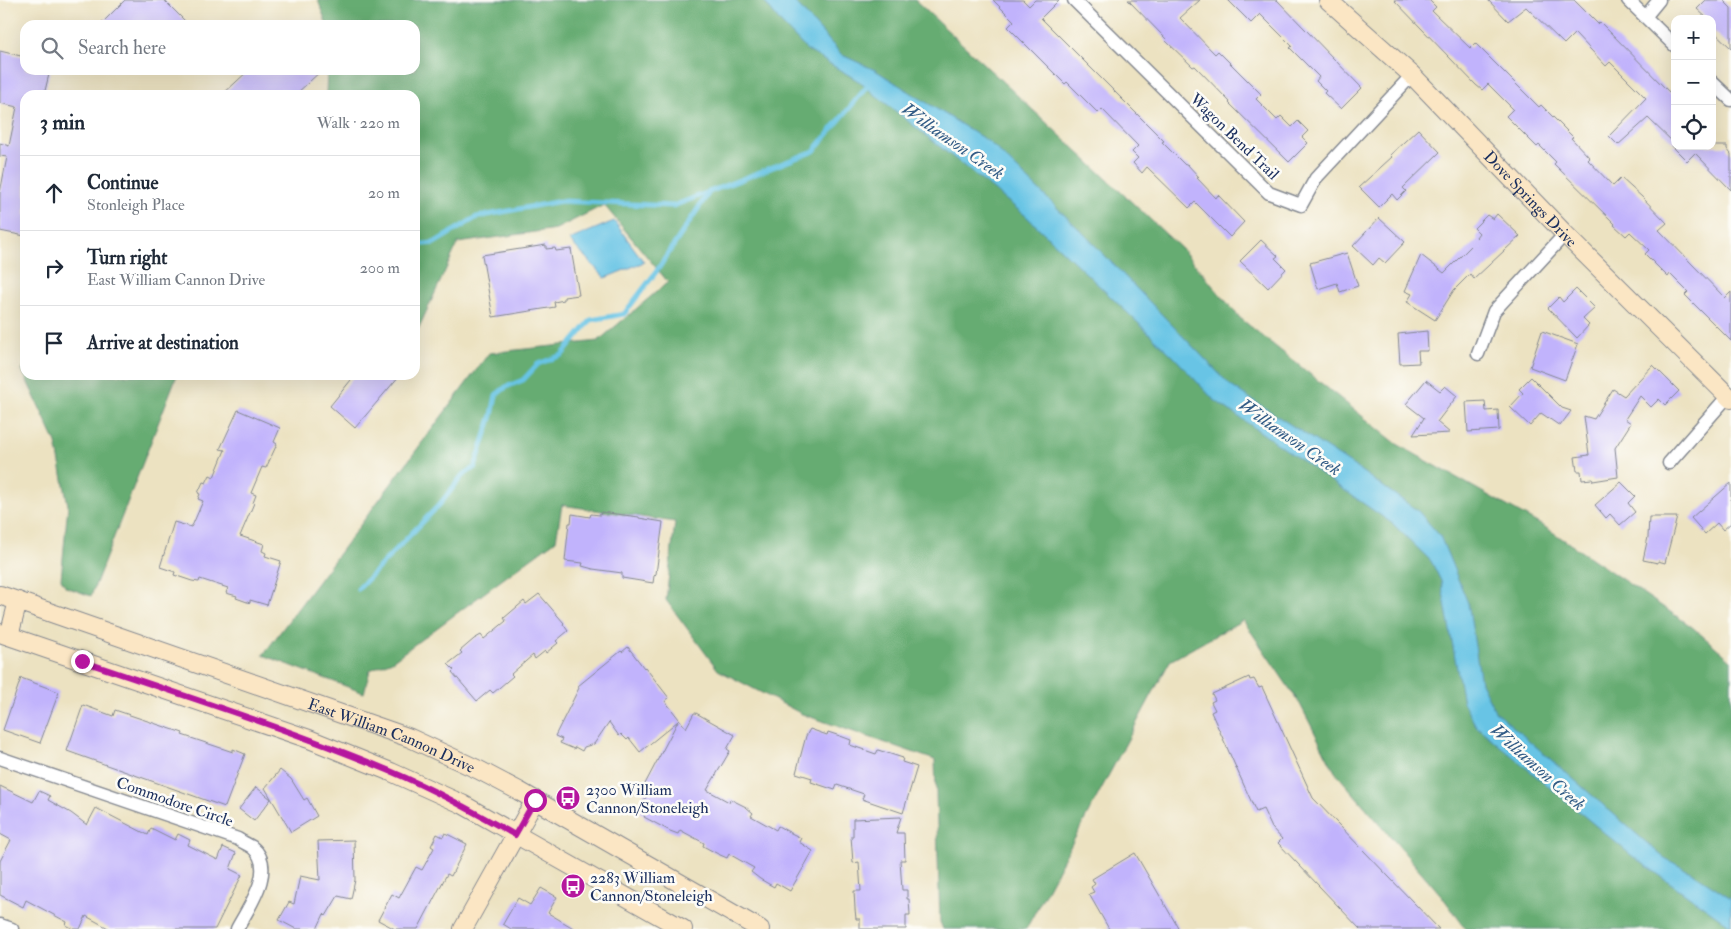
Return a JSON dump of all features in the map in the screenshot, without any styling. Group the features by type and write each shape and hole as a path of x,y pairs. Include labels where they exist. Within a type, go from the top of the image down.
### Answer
{"main road":[{"name":"Dove Springs Drive","path":"1335,2 1412,75 1565,234 1730,398"},
{"name":"East William Cannon Drive","path":"0,595 410,738 479,770 535,800 760,929"},
{"path":"5,634 18,601"},
{"name":"East William Cannon Drive","path":"5,634 309,739 400,776 462,804 683,929"},
{"path":"463,929 535,800"}],"street":[{"name":"Wagon Bend Trail","path":"1074,0 1269,193 1301,205 1316,178 1412,75"},
{"path":"1628,0 1671,42"},
{"path":"1645,17 1658,0"},
{"path":"1716,86 1731,100"},
{"path":"1478,354 1494,311 1565,234"},
{"path":"1669,463 1730,398"},
{"name":"Commodore Circle","path":"0,758 238,839 253,848 261,860 262,873 260,885 237,929"},
{"path":"0,925 12,929"}],"green space":[{"path":"318,0 915,0 1182,249 1240,318 1397,444 1548,529 1691,626 1731,660 1731,929 1466,929 1441,895 1335,772 1300,704 1243,620 1170,661 1026,929 943,929 940,922 935,760 802,714 718,670 666,600 675,522 562,505 556,540 392,661 370,670 364,693 263,655 489,353 598,341 668,282 604,205 556,229 458,243 420,325 420,90 326,90 327,75 420,75 420,20 325,20"},
{"path":"27,380 175,380 91,596 66,587 61,579 68,505 56,443"}],"water":[{"name":"Williamson Creek","path":"763,0 793,0 842,55 875,70 989,142 1082,232 1231,386 1351,464 1418,511 1440,536 1468,603 1481,683 1495,711 1663,857 1696,875 1731,898 1731,926 1631,855 1476,726 1463,702 1441,581 1431,561 1393,524 1213,399 1174,357 1026,216 857,80 807,50 781,23"},
{"path":"614,221 644,262 605,278 569,240"}],"building":[{"path":"125,0 164,0 184,20 105,20"},
{"path":"993,0 1023,0 1029,6 1035,0 1059,0 1041,18 1164,141 1162,142 1185,165 1187,164 1216,198 1218,195 1244,222 1230,237 1195,202 1189,208 1147,167 1142,173 1133,163 1138,158 1132,152 1138,146 1102,109 1098,113 1067,82 1065,84 1008,27 1014,21"},
{"path":"1128,0 1200,0 1180,18 1215,54 1218,51 1261,94 1256,99 1277,120 1281,116 1292,127 1298,121 1308,131 1302,137 1308,143 1289,162 1229,103 1195,66 1193,67 1166,41"},
{"path":"1228,0 1277,0 1362,88 1341,109 1324,93 1326,91 1316,81 1319,77 1260,14 1251,23"},
{"path":"1394,0 1429,0 1436,7 1432,11 1470,48 1475,43 1539,107 1541,105 1573,137 1571,138 1590,158 1588,160 1613,186 1621,178 1642,197 1667,223 1659,230 1725,298 1731,292 1731,341 1685,295 1688,292 1670,274 1668,277 1645,254 1649,250 1630,232 1626,236 1614,225 1554,164 1556,162 1539,145 1537,147 1506,116 1513,109 1488,84 1482,90 1476,85"},
{"path":"1488,0 1574,0 1598,24 1600,22 1671,94 1671,140 1648,118 1618,145 1609,136 1646,98 1610,62 1606,66 1575,33 1564,44 1526,7 1508,21"},
{"path":"1706,0 1723,0 1731,8 1731,48 1716,34 1716,15 1704,15 1697,9"},
{"path":"0,51 20,56 20,75 49,75 45,90 20,90 20,235 0,231 0,193 7,157 0,156 0,143 9,146 17,107 0,103"},
{"path":"244,75 317,75 300,90 227,90"},
{"path":"1418,129 1440,152 1403,188 1406,191 1397,200 1392,194 1379,207 1359,187 1392,157 1390,155"},
{"path":"1716,146 1727,146 1731,154 1731,190 1695,153 1687,161 1676,150 1716,150"},
{"path":"1497,214 1520,236 1474,279 1470,274 1454,290 1435,320 1407,302 1412,294 1405,291 1421,255 1444,273 1478,239 1476,237 1479,233 1474,228 1487,215 1493,219"},
{"path":"1379,218 1405,242 1385,263 1379,258 1373,265 1353,246"},
{"path":"1261,240 1278,256 1275,258 1286,269 1268,288 1240,261"},
{"path":"546,245 546,249 555,248 556,251 571,249 579,295 564,297 564,300 554,302 555,307 493,317 482,255"},
{"path":"1347,253 1358,286 1340,292 1337,283 1318,289 1310,263"},
{"path":"1576,289 1595,308 1583,319 1589,325 1577,338 1548,308 1559,297 1563,302"},
{"path":"1427,331 1428,351 1418,351 1419,363 1400,364 1398,334"},
{"path":"1542,331 1578,344 1565,380 1530,367"},
{"path":"1653,365 1679,391 1665,405 1659,399 1651,407 1640,396 1625,419 1631,423 1615,448 1618,477 1593,481 1592,479 1582,480 1581,471 1577,471 1575,457 1589,455 1584,416 1594,419 1613,389 1624,396"},
{"path":"1531,377 1562,408 1571,411 1560,426 1541,413 1530,426 1510,407 1523,393 1519,389"},
{"path":"351,380 396,380 355,428 330,406"},
{"path":"1426,380 1440,391 1445,386 1457,396 1437,422 1450,433 1413,435 1424,418 1406,404"},
{"path":"1485,401 1486,411 1498,410 1499,430 1468,432 1466,402"},
{"path":"238,410 280,428 274,442 277,444 266,468 262,467 251,493 256,495 254,503 240,536 264,544 262,551 266,553 265,556 281,561 267,605 250,600 250,603 226,593 228,588 200,579 199,582 192,581 174,575 175,572 160,567 174,522 191,527 193,524 203,501 198,499 200,494 198,493 203,482 206,483 210,475 214,477 225,450 220,449"},
{"path":"1621,482 1635,496 1628,503 1635,512 1620,525 1610,514 1606,518 1595,505"},
{"path":"1731,483 1731,523 1723,530 1717,523 1705,534 1691,518"},
{"path":"601,512 663,522 656,574 653,583 622,578 622,573 593,569 582,566 583,563 565,561 569,523 571,523 572,514 590,517 591,514 600,515"},
{"path":"1649,517 1677,517 1665,563 1643,560 1648,537"},
{"path":"539,594 564,623 568,631 546,653 545,651 535,659 533,655 493,693 490,690 477,701 452,672 454,670 448,664 462,653 460,651 474,639 481,635 484,639 506,621 504,618 524,601 526,604"},
{"path":"628,647 669,698 665,701 686,728 694,713 696,713 735,735 727,749 730,751 707,790 729,802 730,799 746,807 753,813 751,816 776,830 778,826 801,838 799,842 813,851 790,891 776,883 774,887 760,879 751,872 754,868 729,854 727,858 718,854 703,846 704,843 680,830 678,834 670,831 644,817 645,815 638,811 646,797 643,795 648,786 645,784 678,721 640,752 629,738 627,740 621,734 619,736 609,722 594,744 584,747 582,751 560,743 562,739 555,736 579,688 578,686"},
{"path":"1249,677 1250,680 1254,679 1259,688 1262,687 1313,798 1439,929 1360,929 1278,843 1282,839 1272,828 1263,809 1256,812 1211,712 1215,710 1211,702 1215,700 1212,694"},
{"path":"21,678 59,692 40,743 3,730"},
{"path":"83,705 113,716 115,710 183,733 182,735 233,752 233,749 245,754 225,807 67,751"},
{"path":"810,729 827,735 828,732 851,740 850,745 876,754 878,750 903,758 902,762 917,767 903,813 862,799 864,794 837,785 835,790 811,782 812,778 796,773 806,736"},
{"path":"280,770 291,779 304,800 307,798 317,816 291,832 265,788"},
{"path":"0,786 33,802 39,791 50,796 48,800 87,825 96,808 148,835 151,828 175,840 178,834 190,840 188,845 218,860 223,847 236,853 230,869 242,875 215,929 110,929 86,916 80,929 74,929 66,925 67,922 26,900 23,907 0,895 0,861 11,840 0,834"},
{"path":"256,787 271,799 254,821 239,809"},
{"path":"901,817 896,833 904,833 905,860 900,860 902,890 907,890 907,899 909,899 910,915 906,915 906,929 860,929 860,919 856,919 855,909 854,891 861,891 859,862 853,863 851,836 853,836 853,819"},
{"path":"445,833 467,844 451,876 447,874 418,929 395,929 378,920 392,894 399,898 416,867 422,870 434,848 431,846 437,834 443,837"},
{"path":"354,840 355,880 351,899 338,896 326,916 324,914 317,929 296,929 279,920 289,902 294,904 300,876 320,880 318,841"},
{"path":"1135,853 1179,929 1109,929 1089,894 1094,892 1091,887 1095,884 1092,879"},
{"path":"541,888 557,897 548,913 575,929 511,929 503,924 518,898 530,905"}],"waterway":[{"path":"420,244 434,243 477,217 561,201 673,206 814,151 870,83"},
{"path":"358,589 440,504 462,476 475,467 492,415 496,395 506,387 523,380 538,364 562,355 591,320 624,314 656,272 709,192"}],"place":[{"name":"2300 William Cannon/Stoneleigh","path":"568,798"},
{"name":"2283 William Cannon/Stoneleigh","path":"573,886"}],"route":[{"path":"82,661 309,739 391,772 462,804 515,835 535,800"}]}
